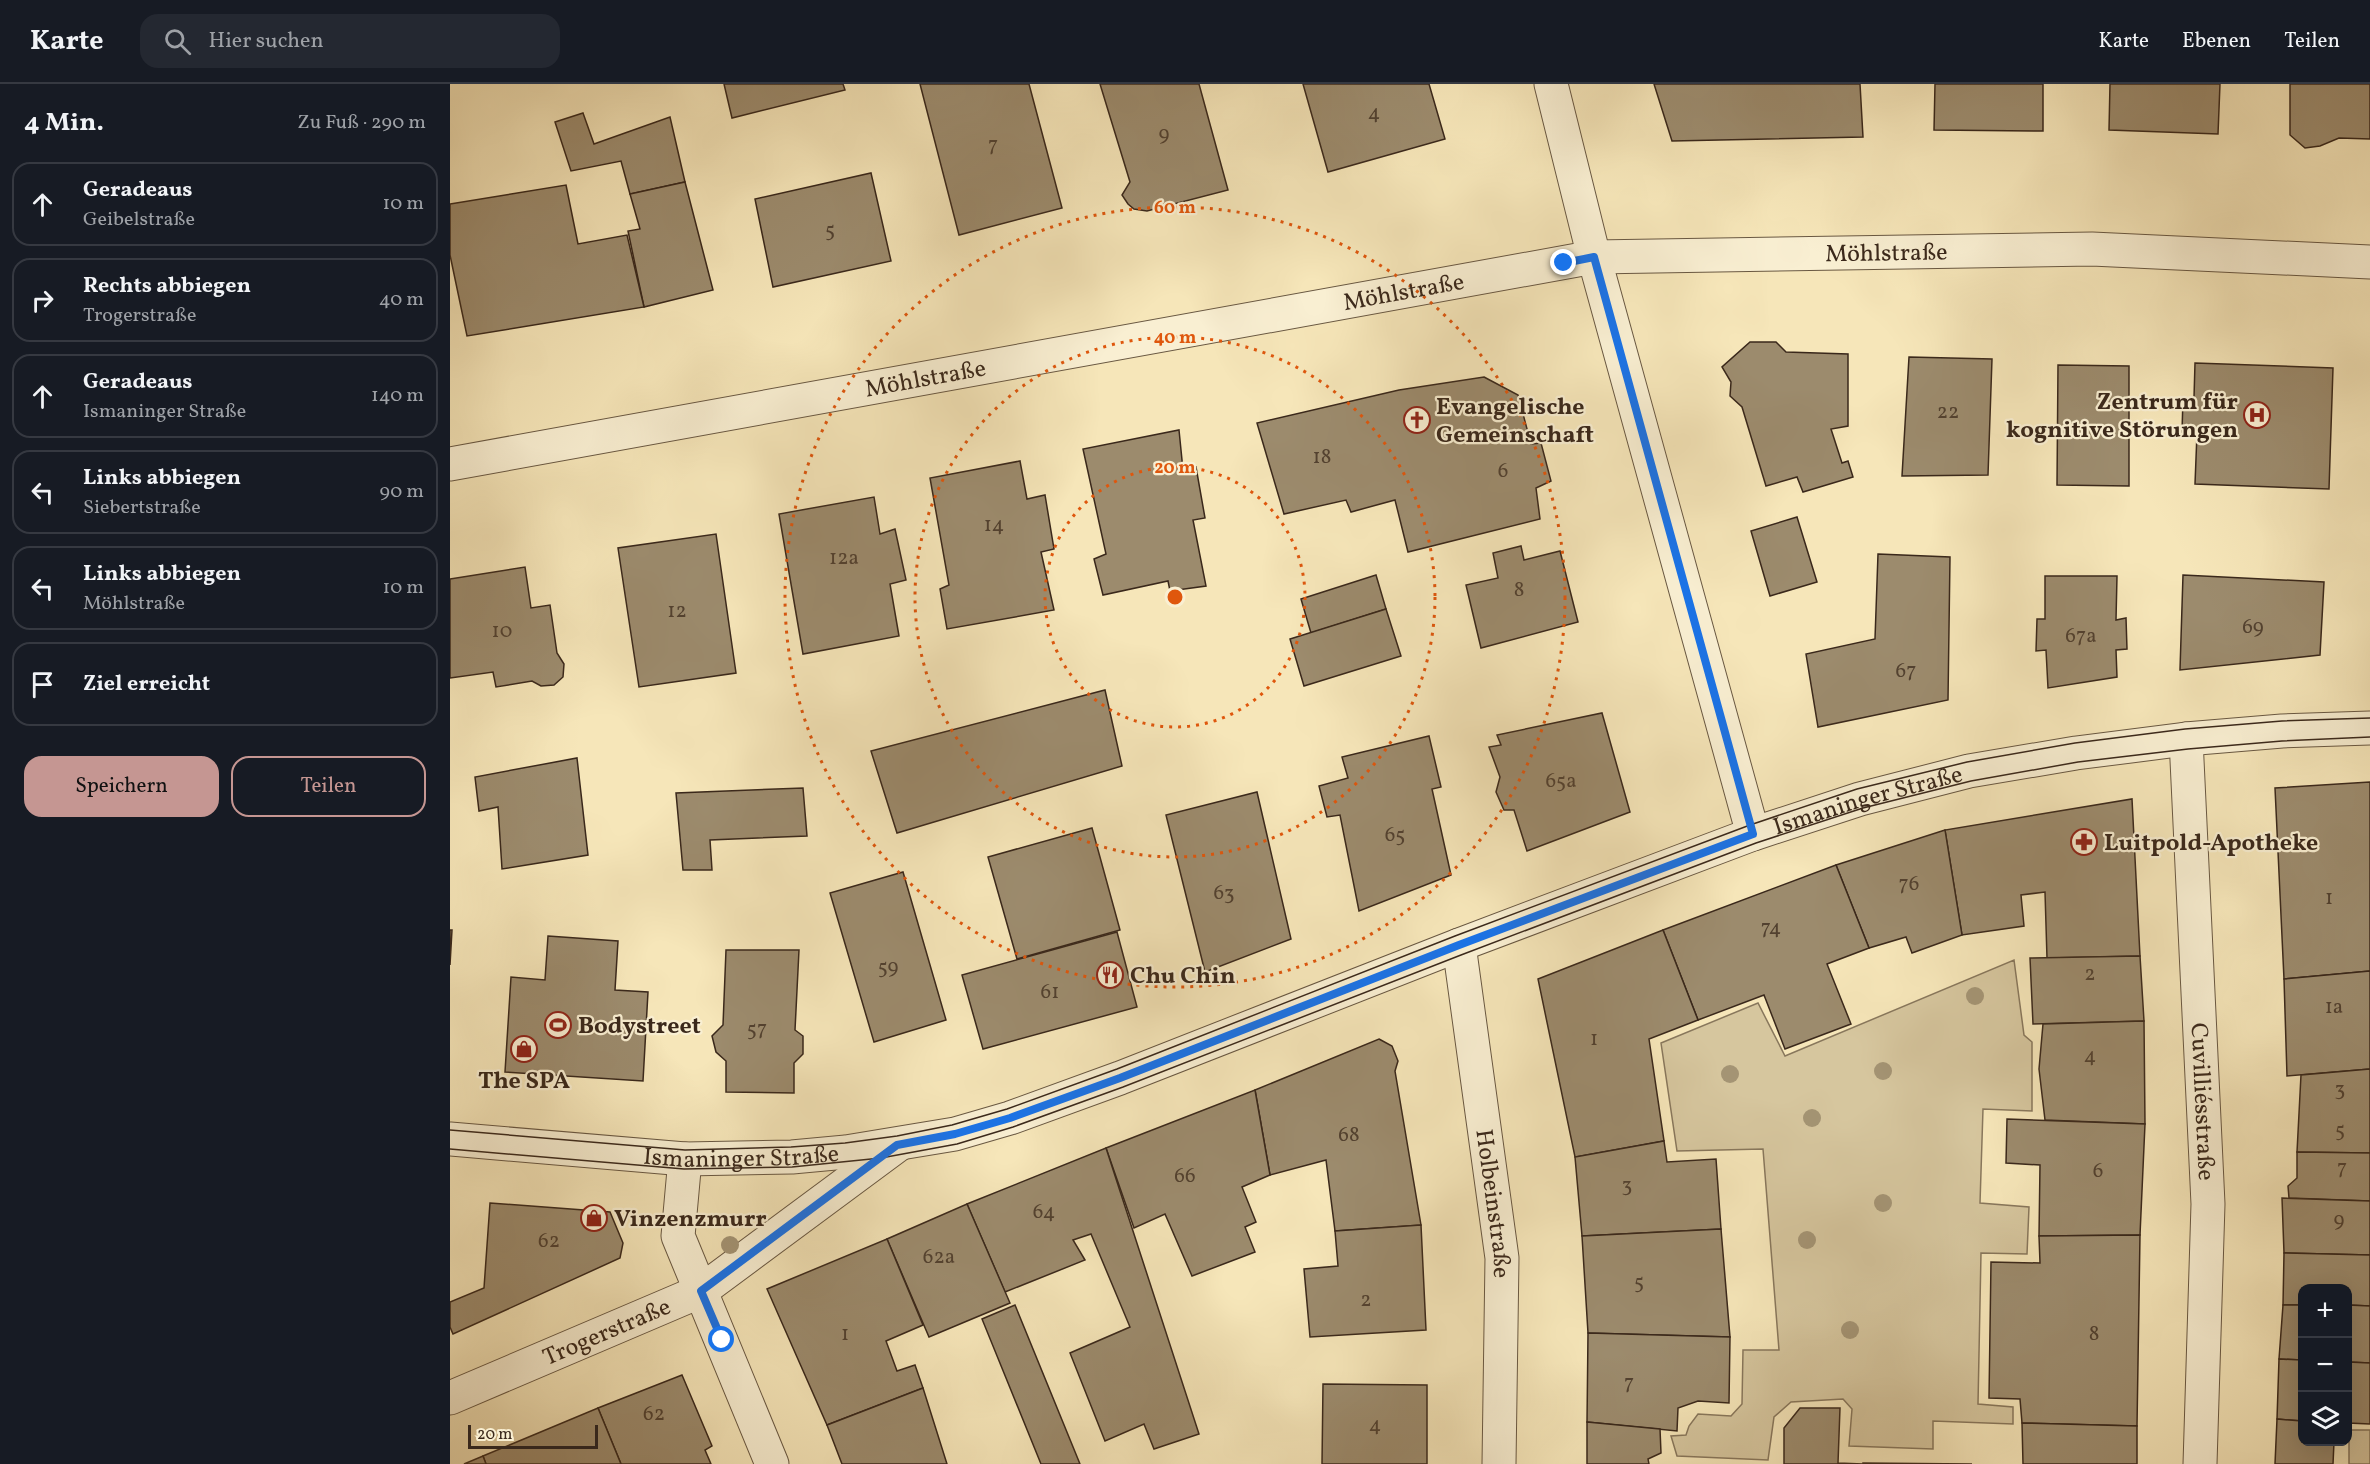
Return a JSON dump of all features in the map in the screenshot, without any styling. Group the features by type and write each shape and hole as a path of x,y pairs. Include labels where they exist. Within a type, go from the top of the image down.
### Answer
{"street":[{"path":"1551,84 1594,257 1753,834"},
{"name":"Möhlstraße","path":"450,464 1594,257 2092,249 2370,262"},
{"name":"Ismaninger Straße","path":"450,1139 685,1159 792,1157 897,1145 955,1134 1010,1118 1131,1074 1459,945 1753,834 1860,799 1969,771 2076,753 2186,739 2282,731 2370,728"},
{"name":"Cuvilliésstraße","path":"2186,739 2208,1203 2200,1464"},
{"name":"Holbeinstraße","path":"1459,945 1502,1258 1499,1464"},
{"name":"Trogerstraße","path":"450,1398 701,1291 897,1145"},
{"path":"685,1159 678,1236 772,1464"}],"shaded area":[{"path":"2014,960 2024,1035 2032,1042 2032,1111 1983,1109 1980,1203 2029,1207 2027,1254 1981,1253 1978,1404 2013,1407 2013,1424 1933,1421 1933,1449 1849,1446 1852,1409 1843,1399 1791,1402 1774,1417 1768,1460 1677,1456 1671,1436 1686,1435 1689,1426 1698,1414 1731,1416 1742,1404 1743,1350 1779,1350 1763,1149 1677,1151 1661,1043 1758,1003 1785,1056"},
{"path":"2352,1430 2370,1430 2370,1464 2349,1464"}],"building":[{"path":"724,84 843,84 845,90 732,118"},
{"path":"920,84 1029,84 1062,208 959,235"},
{"path":"1100,84 1199,84 1228,190 1147,211 1134,209 1122,195 1130,182"},
{"path":"1303,84 1429,84 1445,139 1328,172"},
{"path":"1654,84 1860,84 1863,137 1672,141"},
{"path":"1935,84 2043,84 2043,131 1934,130"},
{"path":"2110,84 2220,84 2218,134 2109,130"},
{"path":"2290,84 2370,84 2370,139 2339,138 2320,146 2305,148 2290,135"},
{"path":"583,113 594,144 670,117 685,182 630,194 621,161 571,171 555,122"},
{"path":"871,173 891,261 773,287 755,199"},
{"path":"685,182 713,290 644,307 628,231 640,229 630,194"},
{"path":"566,185 578,244 627,235 644,307 467,336 450,255 450,204"},
{"path":"1750,342 1776,342 1786,352 1848,354 1848,426 1831,429 1842,463 1848,461 1853,477 1803,492 1797,477 1766,486 1742,407 1730,396 1731,382 1722,367"},
{"path":"1909,357 1992,359 1988,475 1902,476"},
{"name":"Zentrum für kognitive Störungen","path":"2195,363 2333,368 2329,489 2195,484 2197,433 2182,432 2183,398 2194,398"},
{"path":"2058,365 2129,366 2129,486 2057,485"},
{"path":"1484,377 1518,395 1531,444 1541,443 1551,481 1536,488 1540,519 1408,552 1395,500 1351,512 1346,500 1284,514 1257,423 1399,390"},
{"path":"1179,430 1183,470 1196,467 1205,518 1193,520 1206,586 1170,591 1168,581 1103,595 1094,559 1106,554 1083,449"},
{"path":"1020,461 1027,499 1045,495 1054,549 1041,552 1054,610 947,629 940,589 949,585 930,478"},
{"path":"874,497 880,534 895,529 906,580 890,584 899,636 803,654 779,514"},
{"path":"1797,517 1817,582 1770,596 1751,531"},
{"path":"716,534 736,673 639,687 618,548"},
{"path":"1521,546 1524,560 1560,551 1578,622 1481,648 1466,585 1498,578 1493,553"},
{"path":"1878,554 1950,557 1948,700 1818,727 1806,654 1875,639"},
{"path":"525,567 531,608 550,605 557,653 564,664 563,677 554,685 541,686 532,681 496,687 493,672 450,678 450,579"},
{"path":"1376,575 1386,609 1311,633 1301,599"},
{"path":"2183,575 2324,582 2320,655 2180,670"},
{"path":"2045,576 2117,576 2116,620 2126,618 2127,649 2116,650 2117,677 2048,688 2046,650 2036,651 2037,619 2045,619"},
{"path":"1386,609 1401,656 1304,686 1290,639"},
{"path":"1105,690 1122,766 897,833 871,751"},
{"path":"1602,713 1630,812 1527,851 1514,810 1504,810 1496,792 1500,777 1489,747 1501,745 1497,735"},
{"path":"1429,736 1441,787 1432,789 1451,875 1359,911 1340,815 1327,817 1319,786 1348,778 1342,757"},
{"path":"577,758 588,855 502,869 498,807 479,811 475,777"},
{"path":"2370,782 2370,971 2284,979 2275,788"},
{"path":"803,788 807,836 710,840 712,870 683,870 676,793"},
{"path":"1257,792 1291,939 1205,972 1166,815"},
{"path":"2132,799 2140,956 2047,958 2045,892 2021,895 2024,926 1962,935 1945,830"},
{"path":"1092,828 1120,930 1017,959 988,857"},
{"path":"1945,830 1962,935 1912,953 1906,937 1869,948 1836,865"},
{"path":"1836,865 1869,948 1827,964 1851,1024 1785,1049 1764,995 1698,1020 1663,930"},
{"path":"903,872 946,1020 874,1042 830,893"},
{"path":"450,930 452,930 450,965"},
{"path":"1663,930 1698,1020 1649,1039 1664,1141 1575,1157 1538,979"},
{"path":"1117,932 1137,1007 983,1049 962,975"},
{"path":"548,936 618,941 615,990 648,992 643,1081 505,1072 511,977 545,980"},
{"path":"726,950 799,950 795,1030 803,1036 803,1054 794,1063 794,1093 726,1092 726,1061 716,1052 712,1036 723,1025"},
{"path":"2140,956 2144,1021 2033,1024 2030,958"},
{"path":"2370,971 2370,1069 2287,1076 2284,979"},
{"path":"2144,1021 2145,1124 2045,1120 2039,1069 2043,1024"},
{"path":"1379,1039 1392,1046 1398,1061 1395,1071 1421,1225 1335,1231 1326,1160 1270,1175 1255,1090"},
{"path":"2370,1069 2370,1153 2297,1152 2301,1075"},
{"path":"1255,1090 1270,1175 1242,1187 1256,1222 1245,1227 1255,1252 1192,1276 1165,1214 1134,1228 1106,1148"},
{"path":"2007,1119 2145,1124 2140,1235 2039,1236 2040,1165 2006,1163"},
{"path":"1664,1141 1667,1162 1716,1159 1721,1229 1582,1236 1575,1157"},
{"path":"1106,1148 1199,1434 1154,1449 1144,1424 1105,1441 1070,1353 1130,1327 1091,1234 1073,1240 1085,1260 1005,1292 967,1204"},
{"path":"2297,1152 2370,1153 2370,1201 2289,1198 2288,1186 2297,1178"},
{"path":"2282,1198 2370,1201 2370,1255 2284,1253"},
{"path":"490,1203 610,1212 623,1243 620,1258 453,1334 450,1327 450,1302 484,1288"},
{"path":"967,1204 1010,1303 929,1337 887,1239"},
{"path":"1421,1225 1426,1330 1310,1337 1304,1269 1338,1266 1335,1231"},
{"path":"1721,1229 1730,1337 1588,1333 1582,1236"},
{"path":"2140,1235 2137,1426 2022,1423 2020,1399 1989,1398 1991,1262 2040,1263 2039,1236"},
{"path":"887,1239 923,1325 886,1341 897,1371 915,1365 923,1388 827,1425 767,1289"},
{"path":"2284,1253 2370,1255 2370,1306 2352,1305 2352,1284 2298,1284 2298,1305 2283,1305"},
{"path":"1015,1305 1080,1464 1041,1464 982,1319"},
{"path":"2283,1305 2298,1305 2298,1360 2279,1359"},
{"path":"2352,1305 2370,1306 2370,1363 2352,1362"},
{"path":"1588,1333 1730,1337 1729,1403 1698,1401 1678,1408 1677,1431 1587,1422"},
{"path":"2279,1359 2298,1360 2298,1421 2277,1419"},
{"path":"2352,1362 2370,1363 2370,1424 2352,1423"},
{"path":"682,1375 712,1446 705,1450 711,1464 621,1464 598,1408"},
{"path":"1323,1384 1427,1385 1427,1464 1322,1464"},
{"path":"923,1388 947,1464 842,1464 827,1425"},
{"path":"598,1408 621,1464 486,1464 483,1456"},
{"path":"1800,1408 1840,1408 1838,1463 1863,1464 1784,1464 1784,1428"},
{"path":"2277,1419 2298,1421 2298,1446 2334,1446 2333,1464 2275,1464"},
{"path":"1587,1422 1660,1429 1661,1453 1648,1459 1649,1464 1587,1464"},
{"path":"2022,1423 2137,1426 2137,1464 2023,1464"},
{"path":"483,1456 486,1464 464,1464"},
{"path":"1863,1463 1972,1464 1863,1464"}],"tram line":[{"path":"450,1130 685,1150 845,1143 952,1125 1007,1109 1117,1069 1455,936 1750,825 1857,789 1967,762 2075,743 2185,729 2282,721 2370,718"},
{"path":"450,1149 684,1169 792,1167 881,1158 957,1144 1013,1127 1123,1087 1756,843 1863,808 1971,781 2078,762 2188,749 2370,737"}],"place":[{"name":"Zentrum für kognitive Störungen","path":"2257,415"},
{"name":"Evangelische Gemeinschaft","path":"1417,420"},
{"name":"Luitpold-Apotheke","path":"2084,842"},
{"name":"Chu Chin","path":"1110,975"},
{"name":"Bodystreet","path":"558,1025"},
{"name":"The SPA","path":"524,1049"},
{"name":"Vinzenzmurr","path":"594,1218"}],"route":[{"path":"722,1340 701,1291 897,1145 955,1134 1010,1118 1120,1078 1459,945 1753,834 1594,257 1564,263"}]}
